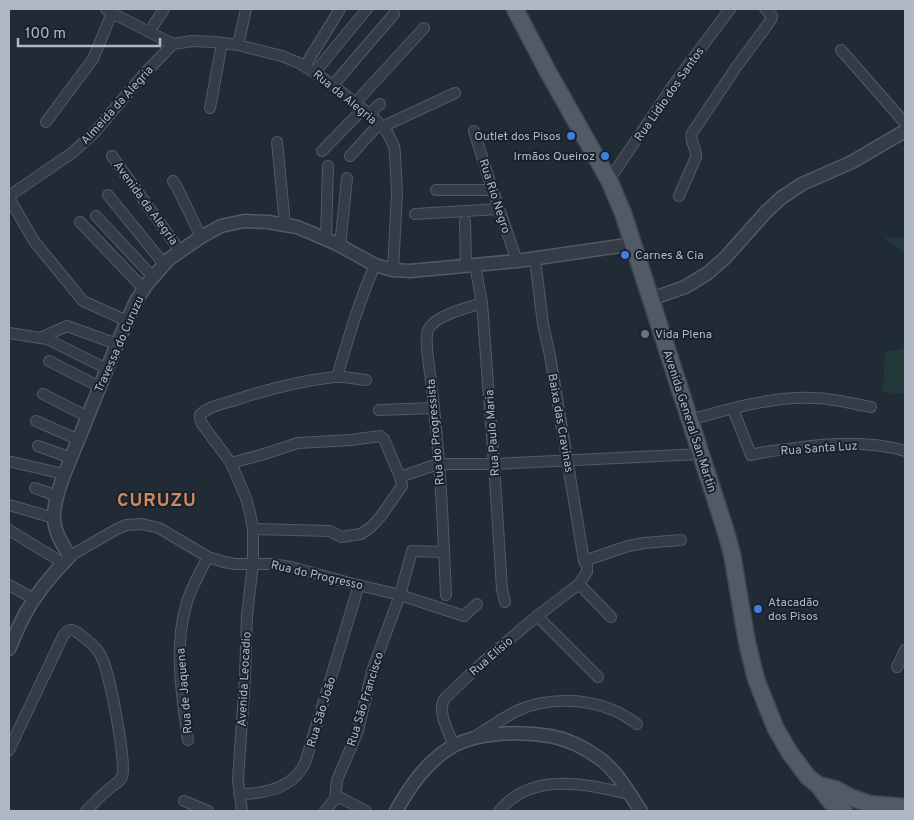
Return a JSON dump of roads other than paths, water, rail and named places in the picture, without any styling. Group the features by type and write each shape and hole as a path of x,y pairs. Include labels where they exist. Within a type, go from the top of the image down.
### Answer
{"main road":[{"name":"Avenida General San Martin","path":"515,9 609,180 623,213 730,546 747,642 757,684 776,729 790,753 808,777 818,785 830,801 844,811"},
{"name":"Avenida General San Martin","path":"818,785 835,789 869,804 905,807"}],"street":[{"path":"149,32 164,9"},
{"path":"238,46 246,9"},
{"path":"305,66 340,9"},
{"path":"315,72 367,9"},
{"name":"Rua Lidio dos Santos","path":"609,180 674,84 730,9"},
{"path":"679,196 696,157 696,151 691,140 692,133 737,66 771,20 772,16 765,9"},
{"path":"46,122 93,59 109,11 172,44"},
{"path":"332,85 394,14"},
{"path":"322,151 362,108 424,28"},
{"name":"Rua da Alegria","path":"172,44 193,41 214,42 282,56 315,72 362,108 380,125 394,146 396,165 397,193 393,270"},
{"path":"210,108 222,43"},
{"name":"Almeida da Alegria","path":"9,197 72,153 94,133 172,44"},
{"path":"841,50 905,123"},
{"path":"350,156 380,125 455,93"},
{"path":"362,108 380,104"},
{"path":"651,299 684,287 708,273 725,258 766,212 781,198 802,184 852,162 905,130"},
{"name":"Rua Rio Negro","path":"474,131 517,261"},
{"path":"277,142 285,225"},
{"name":"Avenida da Alegria","path":"112,156 180,251"},
{"path":"326,239 328,166"},
{"path":"340,246 347,178"},
{"path":"172,181 177,187 201,236"},
{"path":"436,190 492,190"},
{"path":"108,194 164,264"},
{"path":"9,197 34,241 83,301 128,320"},
{"path":"415,214 499,209"},
{"path":"96,216 153,277"},
{"name":"Rua Paulo Maria","path":"465,220 471,265 482,303 502,589 505,602"},
{"name":"Travessa do Curuzu","path":"54,518 56,496 64,474 136,301 169,259 201,236 221,226 244,221 268,222 297,227 326,239 375,265 393,270 410,271 535,259"},
{"path":"80,222 144,289"},
{"path":"535,259 634,244"},
{"name":"Baixa das Cravinas","path":"535,259 543,324 584,561 587,568 582,579"},
{"path":"366,380 337,377 355,318 375,265"},
{"name":"Rua do Progressista","path":"446,595 434,408 426,340 432,324 454,312 482,303"},
{"path":"40,338 67,326 117,344"},
{"path":"9,333 46,339 107,369"},
{"path":"49,361 100,387"},
{"name":"Avenida Leocadio","path":"242,811 238,780 247,616 253,563 252,529 246,498 231,463 202,424 200,415 202,412 217,405 248,395 308,381 337,377"},
{"path":"43,394 88,417"},
{"path":"690,420 773,400 814,398 871,406"},
{"path":"379,410 434,408"},
{"name":"Rua Santa Luz","path":"733,409 751,455 814,445 843,444 880,446 905,451"},
{"path":"36,421 79,440"},
{"path":"231,463 298,443 380,436 384,439 400,478 402,486 400,489 381,516 361,534 341,537 330,531 252,529"},
{"path":"38,446 71,458"},
{"path":"400,478 438,464 494,464 701,454"},
{"path":"12,462 64,474"},
{"path":"35,488 56,496"},
{"path":"9,505 54,518 58,538 67,559"},
{"name":"Rua do Progresso","path":"67,559 117,529 126,525 142,524 158,528 208,557 224,562 235,564 271,564 291,567 400,595 464,616 477,604"},
{"path":"9,530 67,559"},
{"path":"584,561 628,546 681,540"},
{"name":"Rua São Francisco","path":"335,799 336,780 358,731 372,671 400,595 412,551 444,552"},
{"name":"Rua de Jaquena","path":"188,740 179,654 181,631 194,582 208,557"},
{"path":"11,641 34,599 67,559"},
{"path":"582,579 612,617"},
{"name":"Rua Elisio","path":"454,746 442,716 442,703 445,698 483,662 582,579"},
{"name":"Rua São João","path":"239,794 255,794 274,790 298,776 302,770 360,585"},
{"path":"9,586 34,599"},
{"path":"537,616 598,677"},
{"path":"9,750 63,636 70,629 73,630 96,648 105,664 114,702 123,760 122,778 102,794 86,811"},
{"path":"898,667 905,650"},
{"path":"396,811 414,782 437,758 454,746 473,738 520,710 546,703 581,702 598,705 623,714 637,724"},
{"path":"473,738 523,733 552,737 577,745 599,758 613,772 641,811"},
{"path":"499,811 522,792 546,784 595,786 629,794"},
{"path":"325,811 335,799 341,798 366,811"},
{"path":"184,801 208,811"}],"place":[{"name":"Outlet dos Pisos","path":"571,136"},
{"name":"Irmãos Queiroz","path":"605,156"},
{"name":"Carnes & Cia","path":"625,255"},
{"name":"Vida Plena","path":"645,334"},
{"name":"Atacadão dos Pisos","path":"758,609"}],"district":[{"name":"CURUZU","path":"157,500"}]}
